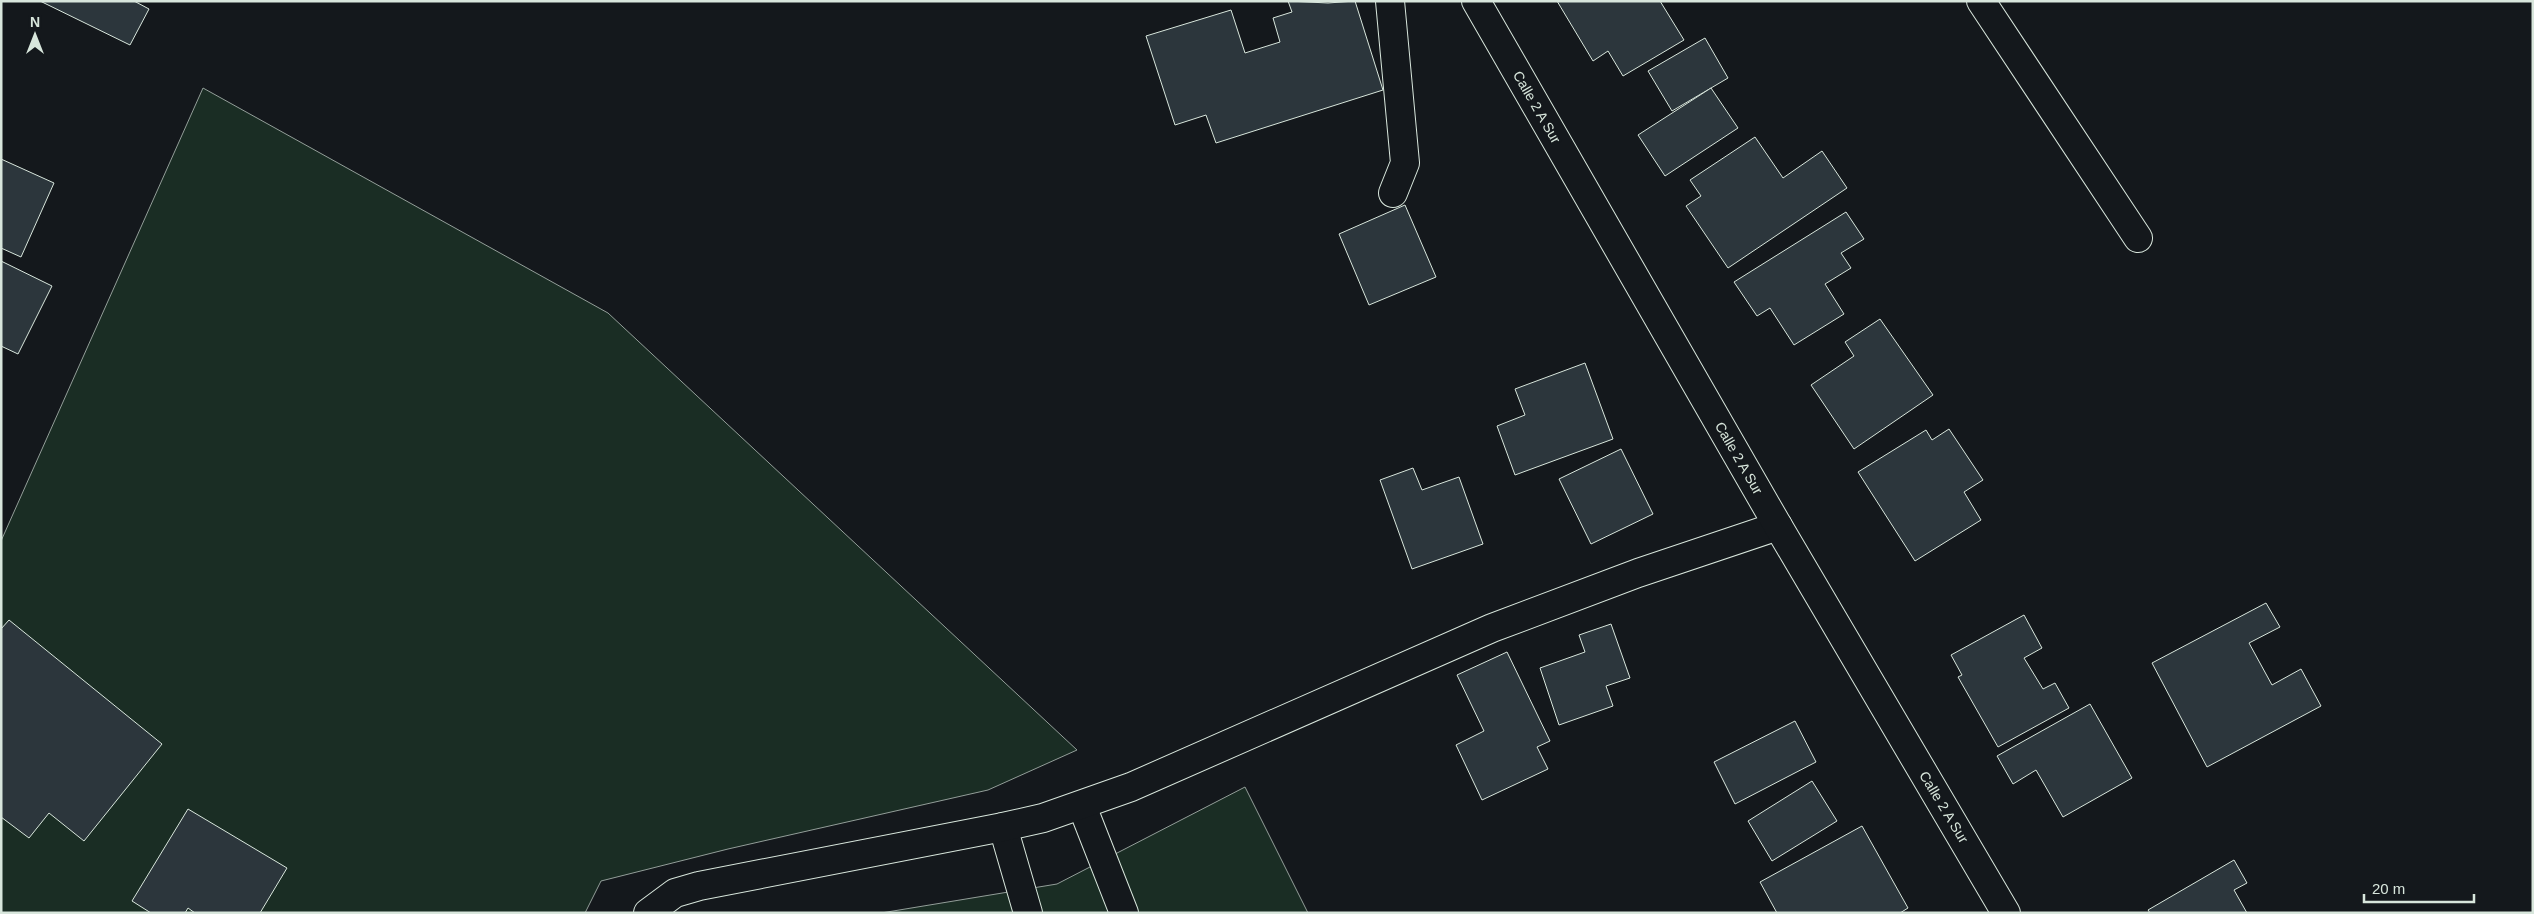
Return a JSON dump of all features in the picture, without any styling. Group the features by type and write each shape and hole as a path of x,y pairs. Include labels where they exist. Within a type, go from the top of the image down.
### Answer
{"street":[{"path":"1390,1 1405,163 1393,193"},
{"name":"Calle 2 A Sur","path":"1476,1 1778,526 2006,913"},
{"path":"1981,1 2138,238"},
{"path":"648,913 675,893 699,886 1003,828 1082,806 1131,787 1492,628 1638,573 1778,526"},
{"path":"1082,806 1124,913"},
{"path":"1003,828 1028,913"}],"green space":[{"path":"203,88 608,313 1077,750 988,790 728,849 601,881 585,913 1,913 1,541"},
{"path":"1245,787 1308,913 881,913 1057,884"}],"building":[{"path":"40,1 134,1 149,9 130,45"},
{"path":"1288,1 1328,3 1355,1 1383,90 1216,143 1206,115 1175,125 1146,36 1231,10 1245,53 1280,42 1273,18 1292,12"},
{"path":"1557,1 1660,1 1684,40 1623,76 1608,51 1593,61"},
{"path":"1705,38 1728,78 1672,111 1648,71"},
{"path":"1711,88 1738,128 1665,176 1638,135"},
{"path":"1755,137 1783,178 1822,151 1847,188 1728,268 1686,206 1701,196 1690,180"},
{"path":"1,159 54,183 21,257 1,248"},
{"path":"1405,205 1436,277 1369,305 1339,234"},
{"path":"1846,212 1864,239 1841,253 1851,268 1825,284 1844,314 1794,345 1770,308 1757,316 1734,282"},
{"path":"1,261 52,286 18,354 1,346"},
{"path":"1880,319 1933,395 1854,449 1811,385 1854,356 1845,342"},
{"path":"1585,363 1613,439 1515,475 1497,426 1525,415 1515,389"},
{"path":"1949,429 1983,480 1964,492 1981,520 1915,561 1858,472 1926,430 1932,440"},
{"path":"1621,449 1653,514 1591,544 1559,479"},
{"path":"1413,468 1422,490 1459,477 1483,544 1412,569 1380,480"},
{"path":"2266,603 2280,627 2249,643 2272,685 2301,669 2321,706 2207,767 2152,663"},
{"path":"2024,615 2042,648 2024,658 2043,689 2055,683 2069,708 1998,747 1958,677 1962,675 1951,655"},
{"path":"9,620 162,744 84,841 49,813 29,838 1,817 1,629"},
{"path":"1611,624 1630,678 1606,686 1613,706 1559,725 1540,668 1585,652 1579,635"},
{"path":"1507,652 1550,741 1537,747 1548,769 1482,800 1456,745 1484,731 1457,675"},
{"path":"2090,704 2132,778 2063,817 2036,770 2013,784 1997,756"},
{"path":"1795,721 1816,762 1735,804 1714,762"},
{"path":"1812,781 1837,821 1772,861 1748,821"},
{"path":"188,809 287,868 260,913 195,913 188,908 185,913 151,913 132,901"},
{"path":"1862,826 1908,908 1900,913 1777,913 1760,882"},
{"path":"2234,860 2247,883 2234,890 2247,913 2150,913 2148,910"}]}
